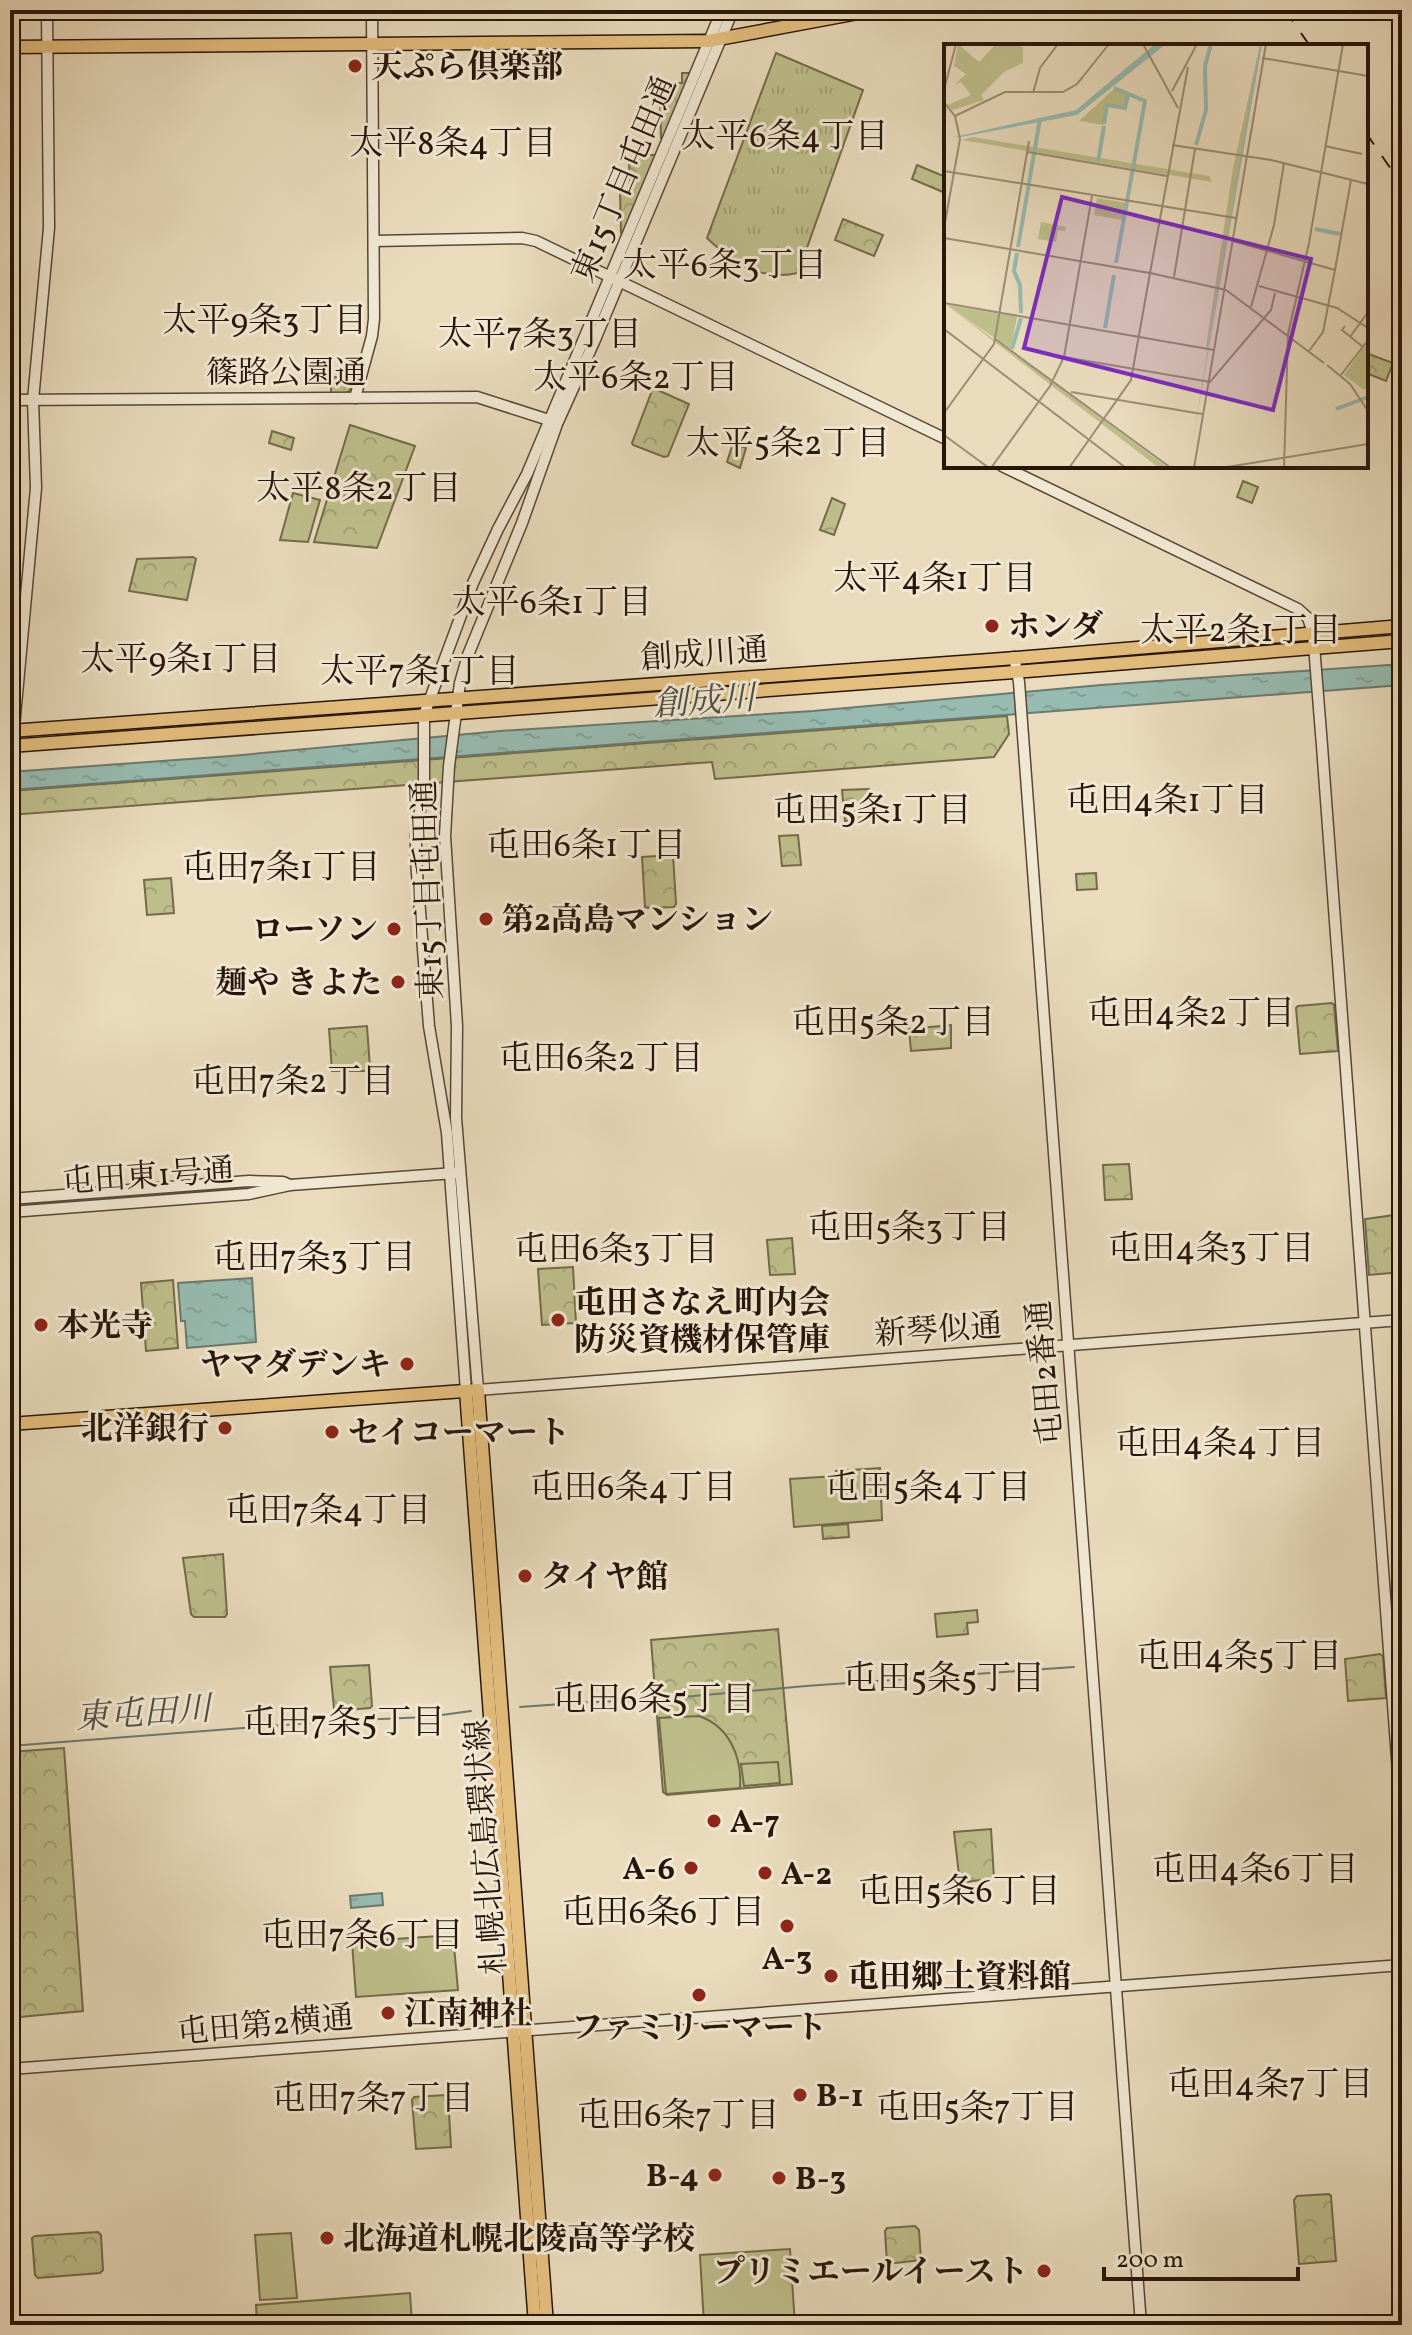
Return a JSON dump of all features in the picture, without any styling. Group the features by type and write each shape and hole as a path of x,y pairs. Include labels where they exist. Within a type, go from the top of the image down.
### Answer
{"main road":[{"path":"10,47 714,40 874,10"},
{"name":"創成川通","path":"12,731 1402,626"},
{"name":"創成川通","path":"11,746 1402,641"},
{"path":"10,1424 472,1390"},
{"name":"札幌北広島環状線","path":"472,1390 493,1604 535,2325"},
{"name":"札幌北広島環状線","path":"472,1390 519,2032 547,2325"}],"street":[{"path":"11,746 36,488 33,400 49,228 47,10"},
{"path":"355,398 372,336 372,10"},
{"name":"東15丁目屯田通","path":"455,1173 429,1026 416,860 416,834 422,804 424,715 473,583 553,422 616,279 714,40 722,10"},
{"name":"東15丁目屯田通","path":"714,40 733,10"},
{"path":"374,241 522,238 538,242 944,438"},
{"name":"篠路公園通","path":"10,400 477,397 553,422"},
{"name":"東15丁目屯田通","path":"472,1390 455,1173 455,979 445,836 449,763 455,712 468,655 522,523 553,422"},
{"path":"1006,468 1298,609 1308,618 1313,633 1402,1826"},
{"name":"屯田2番通","path":"1014,657 1019,687 1141,2325"},
{"name":"屯田東1号通","path":"10,1212 249,1194 290,1185 455,1173"},
{"name":"屯田東1号通","path":"10,1199 249,1181 290,1185"},
{"name":"新琴似通","path":"472,1390 1402,1320"},
{"name":"屯田第2横通","path":"10,2069 1402,1965"}],"green space":[{"path":"776,53 863,90 798,273 784,275 748,268 707,238"},
{"path":"682,73 690,73 664,139 661,138 660,98 672,98 672,83 682,83"},
{"path":"636,155 656,155 624,233 621,233 620,190 630,189 629,162 636,162"},
{"path":"917,165 944,176 943,192 912,179"},
{"path":"843,219 883,235 874,256 835,240"},
{"path":"1368,354 1393,363 1386,381 1368,374"},
{"path":"331,377 355,378 348,392 331,394"},
{"path":"653,388 689,404 668,456 664,457 632,443"},
{"path":"350,425 415,446 377,548 314,542"},
{"path":"272,431 294,438 291,450 269,443"},
{"path":"733,443 746,448 740,468 727,462"},
{"path":"1243,481 1258,487 1252,503 1237,497"},
{"path":"293,493 320,500 308,542 280,540"},
{"path":"832,498 845,504 834,535 820,530"},
{"path":"137,559 196,559 187,600 129,591"},
{"path":"1007,716 1009,734 994,757 715,779 712,762 10,815 10,791"},
{"path":"869,789 872,819 845,821 842,790"},
{"path":"798,835 801,865 782,866 779,836"},
{"path":"673,855 676,904 674,907 645,907 642,857"},
{"path":"1096,873 1097,889 1077,890 1076,874"},
{"path":"171,878 174,913 147,915 144,880"},
{"path":"1332,1003 1338,1051 1300,1054 1296,1008"},
{"path":"951,1025 951,1048 911,1051 909,1029"},
{"path":"367,1026 370,1068 367,1071 332,1071 329,1029"},
{"path":"1129,1164 1132,1199 1105,1200 1103,1165"},
{"path":"1402,1214 1402,1272 1369,1275 1365,1219"},
{"path":"792,1238 795,1274 770,1275 767,1240"},
{"path":"573,1267 576,1323 542,1325 538,1269"},
{"path":"173,1280 178,1348 146,1351 141,1283"},
{"path":"880,1468 882,1520 794,1527 790,1479 836,1476 836,1471"},
{"path":"848,1524 849,1537 823,1539 822,1526"},
{"path":"223,1554 227,1614 225,1617 194,1617 183,1558"},
{"path":"977,1610 978,1622 967,1623 968,1634 937,1637 935,1614"},
{"path":"778,1629 792,1784 667,1795 663,1792 651,1640"},
{"path":"1383,1656 1386,1698 1348,1701 1345,1659"},
{"path":"369,1665 372,1706 336,1711 330,1667"},
{"path":"699,1716 719,1728 732,1744 739,1765 740,1788 666,1794 659,1718"},
{"path":"64,1748 83,2011 10,2018 10,1752"},
{"path":"778,1762 780,1783 744,1786 741,1764"},
{"path":"991,1829 994,1878 960,1883 954,1832"},
{"path":"453,1935 458,1990 356,1997 352,1942"},
{"path":"446,2095 451,2147 416,2149 412,2100 414,2097"},
{"path":"1329,2194 1336,2261 1299,2264 1294,2200 1297,2196"},
{"path":"915,2226 919,2230 921,2260 887,2264 887,2228"},
{"path":"98,2232 101,2235 103,2270 100,2273 38,2278 35,2275 32,2238"},
{"path":"291,2233 297,2298 260,2300 255,2235"},
{"path":"790,2249 795,2325 704,2325 700,2255"},
{"path":"410,2293 412,2325 257,2325 256,2305"}],"water":[{"path":"1402,664 1402,685 10,790 10,772 231,756 500,731 813,711 1101,685"},
{"path":"252,1278 256,1342 187,1348 178,1283"},
{"path":"382,1893 383,1905 351,1908 350,1896"}],"waterway":[{"path":"10,1205 238,1188"},
{"name":"東屯田川","path":"573,1703 1074,1667"},
{"name":"東屯田川","path":"520,1707 562,1704"},
{"name":"東屯田川","path":"10,1746 427,1717 471,1711"}],"railway":[{"path":"1285,10 1309,44"},
{"path":"1368,136 1402,185"}],"place":[{"name":"天ぷら倶楽部","path":"355,66"},
{"name":"ホンダ","path":"992,626"},
{"name":"第2高島マンション","path":"486,919"},
{"name":"ローソン","path":"394,929"},
{"name":"麺や きよた","path":"398,982"},
{"name":"屯田さなえ町内会 防災資機材保管庫","path":"558,1320"},
{"name":"本光寺","path":"41,1325"},
{"name":"ヤマダデンキ","path":"407,1364"},
{"name":"北洋銀行","path":"225,1428"},
{"name":"セイコーマート","path":"332,1432"},
{"name":"タイヤ館","path":"525,1576"},
{"name":"A-7","path":"714,1821"},
{"name":"A-6","path":"691,1868"},
{"name":"A-2","path":"765,1873"},
{"name":"A-3","path":"787,1926"},
{"name":"屯田郷土資料館","path":"831,1976"},
{"name":"ファミリーマート","path":"699,1995"},
{"name":"江南神社","path":"388,2013"},
{"name":"B-1","path":"800,2095"},
{"name":"B-4","path":"715,2175"},
{"name":"B-3","path":"779,2178"},
{"name":"北海道札幌北陵高等学校","path":"327,2238"},
{"name":"プリミエールイースト","path":"1044,2271"}],"district":[{"name":"太平6条4丁目","path":"785,135"},
{"name":"太平8条4丁目","path":"453,142"},
{"name":"太平6条3丁目","path":"725,264"},
{"name":"太平9条3丁目","path":"265,319"},
{"name":"太平7条3丁目","path":"540,333"},
{"name":"太平6条2丁目","path":"636,376"},
{"name":"太平5条2丁目","path":"788,442"},
{"name":"太平8条2丁目","path":"359,487"},
{"name":"太平4条1丁目","path":"935,577"},
{"name":"太平6条1丁目","path":"552,601"},
{"name":"太平2条1丁目","path":"1241,629"},
{"name":"太平9条1丁目","path":"181,658"},
{"name":"太平7条1丁目","path":"420,670"},
{"name":"屯田4条1丁目","path":"1167,799"},
{"name":"屯田5条1丁目","path":"872,809"},
{"name":"屯田6条1丁目","path":"586,844"},
{"name":"屯田7条1丁目","path":"281,866"},
{"name":"屯田4条2丁目","path":"1191,1012"},
{"name":"屯田5条2丁目","path":"893,1021"},
{"name":"屯田6条2丁目","path":"601,1057"},
{"name":"屯田7条2丁目","path":"293,1080"},
{"name":"屯田5条3丁目","path":"909,1226"},
{"name":"屯田4条3丁目","path":"1211,1247"},
{"name":"屯田6条3丁目","path":"616,1248"},
{"name":"屯田7条3丁目","path":"314,1256"},
{"name":"屯田4条4丁目","path":"1220,1442"},
{"name":"屯田6条4丁目","path":"633,1486"},
{"name":"屯田5条4丁目","path":"928,1486"},
{"name":"屯田7条4丁目","path":"328,1509"},
{"name":"屯田4条5丁目","path":"1239,1655"},
{"name":"屯田5条5丁目","path":"944,1677"},
{"name":"屯田6条5丁目","path":"654,1698"},
{"name":"屯田7条5丁目","path":"344,1721"},
{"name":"屯田4条6丁目","path":"1255,1868"},
{"name":"屯田5条6丁目","path":"959,1890"},
{"name":"屯田6条6丁目","path":"663,1911"},
{"name":"屯田7条6丁目","path":"362,1934"},
{"name":"屯田4条7丁目","path":"1270,2083"},
{"name":"屯田7条7丁目","path":"373,2097"},
{"name":"屯田5条7丁目","path":"977,2106"},
{"name":"屯田6条7丁目","path":"678,2114"}],"water label":[{"name":"創成川","path":"704,700"}]}
